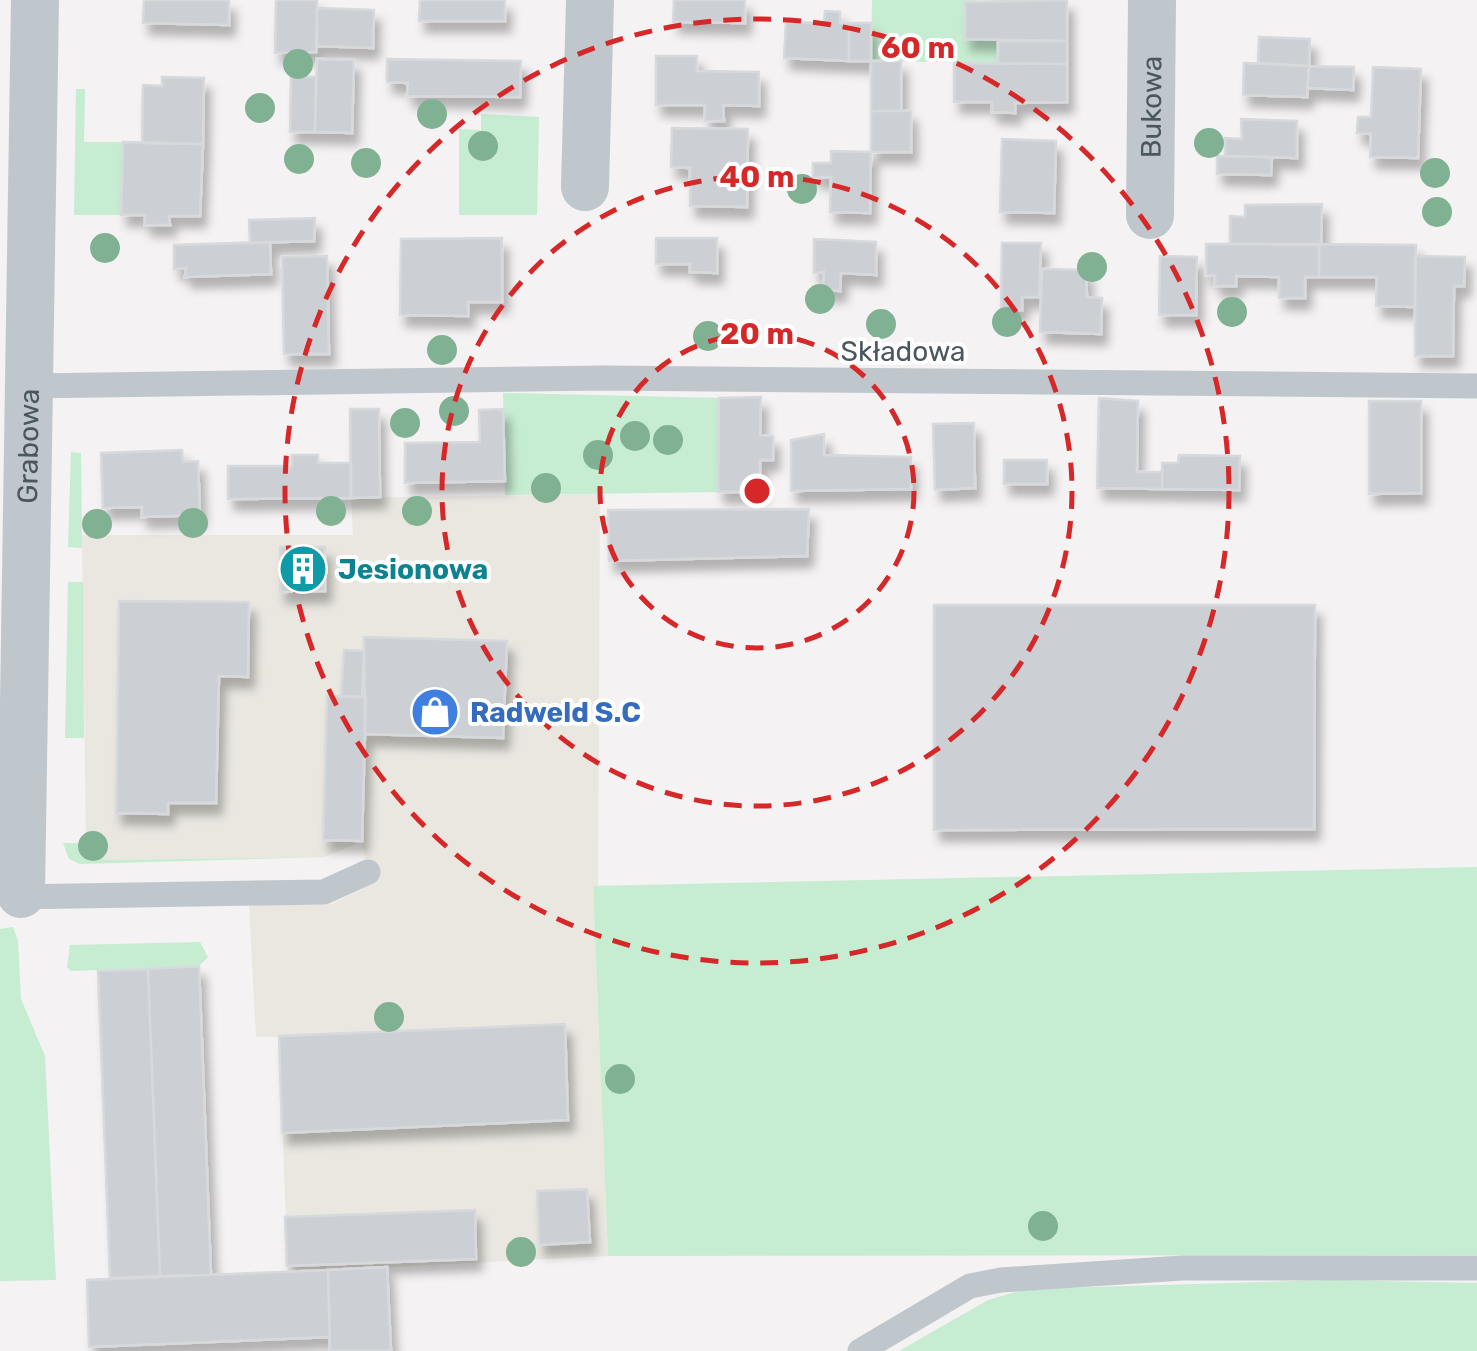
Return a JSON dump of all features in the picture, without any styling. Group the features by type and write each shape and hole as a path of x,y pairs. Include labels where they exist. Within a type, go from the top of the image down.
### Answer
{"street":[{"name":"Grabowa","path":"10,898 14,605 29,386 35,0"},
{"path":"585,186 590,0"},
{"name":"Bukowa","path":"1150,214 1152,0"}],"lane":[{"name":"Składowa","path":"29,386 605,378 1477,386"},
{"path":"10,898 324,892 368,872"},
{"path":"860,1351 970,1286 1001,1280 1182,1268 1477,1268"}],"shaded area":[{"path":"600,494 598,886 593,887 608,1256 288,1272 279,1037 256,1037 249,905 332,904 372,884 361,842 324,857 103,860 86,847 82,535 353,535 351,498"}],"green space":[{"path":"872,0 979,0 965,2 965,39 998,41 998,63 871,61"},
{"path":"76,89 85,89 84,142 123,142 121,215 74,215"},
{"path":"481,114 539,117 537,215 459,215 459,129 481,130"},
{"path":"503,393 719,398 718,492 505,495"},
{"path":"71,452 81,453 82,548 68,547"},
{"path":"68,582 83,582 84,738 65,738"},
{"path":"63,843 86,843 103,860 324,857 80,864 69,859"},
{"path":"1477,867 1477,1255 608,1256 593,886"},
{"path":"13,927 18,941 21,999 45,1056 56,1280 0,1281 0,929"},
{"path":"200,942 208,957 199,966 71,971 67,967 70,945"},
{"path":"1330,1280 1477,1283 1477,1351 899,1351 988,1300 1026,1289"}],"building":[{"path":"144,0 229,0 229,25 143,23"},
{"path":"276,0 317,0 316,52 275,53"},
{"path":"420,0 505,0 505,21 419,21"},
{"path":"674,0 745,0 745,23 673,22"},
{"path":"1067,0 1067,41 965,39 965,2"},
{"path":"317,8 374,10 373,48 317,46"},
{"path":"825,11 840,12 840,23 849,23 849,61 784,58 786,22 824,23"},
{"path":"849,23 871,23 871,61 849,61"},
{"path":"1259,37 1310,39 1309,66 1258,63"},
{"path":"998,41 1067,41 1067,64 998,63"},
{"path":"656,56 697,56 697,71 759,72 759,106 723,105 724,121 705,121 705,105 656,105"},
{"path":"317,59 354,60 352,133 315,132"},
{"path":"387,59 521,61 520,97 407,96 408,83 387,82"},
{"path":"871,61 901,61 901,111 871,111"},
{"path":"954,63 1067,64 1067,102 1015,103 1015,113 992,112 992,102 954,102"},
{"path":"1244,63 1309,66 1307,97 1243,95"},
{"path":"1309,66 1354,67 1353,90 1307,88"},
{"path":"1373,67 1421,69 1418,158 1370,157 1371,134 1357,133 1358,117 1371,117"},
{"path":"291,76 316,77 315,132 290,132"},
{"path":"162,77 204,78 203,144 142,143 143,85 162,86"},
{"path":"871,111 911,111 911,152 871,152"},
{"path":"1241,119 1297,121 1297,158 1225,156 1225,138 1242,139"},
{"path":"672,128 748,129 747,207 690,206 690,168 671,167"},
{"path":"1002,139 1056,141 1054,213 1000,212"},
{"path":"123,142 203,144 200,216 169,216 170,225 145,225 145,215 121,215"},
{"path":"831,151 871,152 870,213 830,212 831,177 813,177 813,163 831,163"},
{"path":"1217,156 1272,157 1271,175 1217,174"},
{"path":"1322,204 1321,245 1230,244 1230,216 1245,217 1245,205"},
{"path":"315,218 314,241 250,243 249,220"},
{"path":"502,238 502,302 468,302 468,316 400,315 401,239"},
{"path":"656,238 717,238 717,273 690,272 690,264 656,264"},
{"path":"814,239 876,242 876,275 841,273 840,291 823,290 824,272 814,273"},
{"path":"270,242 271,274 185,277 186,268 174,269 174,245"},
{"path":"1002,243 1041,243 1039,297 1022,297 1022,310 1001,309"},
{"path":"1206,244 1319,244 1319,277 1305,277 1305,298 1279,298 1279,277 1236,276 1236,286 1215,286 1215,275 1206,275"},
{"path":"1319,244 1416,245 1415,307 1376,306 1377,277 1319,277"},
{"path":"327,256 329,354 284,354 282,257"},
{"path":"1160,256 1197,257 1196,315 1159,315"},
{"path":"1415,256 1465,257 1464,286 1454,286 1453,356 1415,356"},
{"path":"1042,269 1086,270 1087,297 1102,298 1101,334 1040,332"},
{"path":"761,397 760,435 773,436 773,460 760,460 760,492 718,492 719,398"},
{"path":"1099,398 1138,401 1137,472 1162,472 1162,489 1097,488"},
{"path":"1369,401 1421,401 1421,493 1369,494"},
{"path":"350,409 379,409 380,497 351,498"},
{"path":"503,409 505,481 405,483 405,443 480,442 479,410"},
{"path":"974,423 975,488 935,490 933,424"},
{"path":"824,434 824,455 911,457 911,489 791,491 791,440"},
{"path":"182,450 183,462 198,461 200,515 142,517 142,507 103,508 101,453"},
{"path":"292,455 318,455 318,463 351,463 351,498 228,499 228,466 292,466"},
{"path":"1179,455 1240,456 1239,490 1162,489 1162,463 1178,463"},
{"path":"1004,460 1047,460 1047,484 1004,484"},
{"path":"809,509 807,556 609,561 608,510"},
{"name":"Jesionowa","path":"280,547 325,547 325,591 280,592"},
{"path":"119,601 249,602 248,677 219,676 216,803 168,803 168,814 116,813"},
{"path":"934,605 1315,605 1314,829 934,830"},
{"path":"364,637 507,641 503,738 365,734"},
{"path":"344,650 364,651 362,697 341,697"},
{"path":"327,696 366,697 362,841 323,840"},
{"path":"199,966 211,1275 160,1276 148,969"},
{"path":"148,969 160,1276 110,1278 98,971"},
{"path":"565,1024 568,1120 282,1133 279,1036"},
{"path":"587,1189 590,1242 539,1245 537,1191"},
{"path":"475,1210 476,1259 287,1266 285,1217"},
{"path":"387,1267 391,1351 330,1351 328,1270"},
{"path":"328,1270 330,1337 89,1347 87,1280"}],"place":[{"name":"Jesionowa","path":"303,569"},
{"name":"Radweld S.C","path":"435,712"}]}
